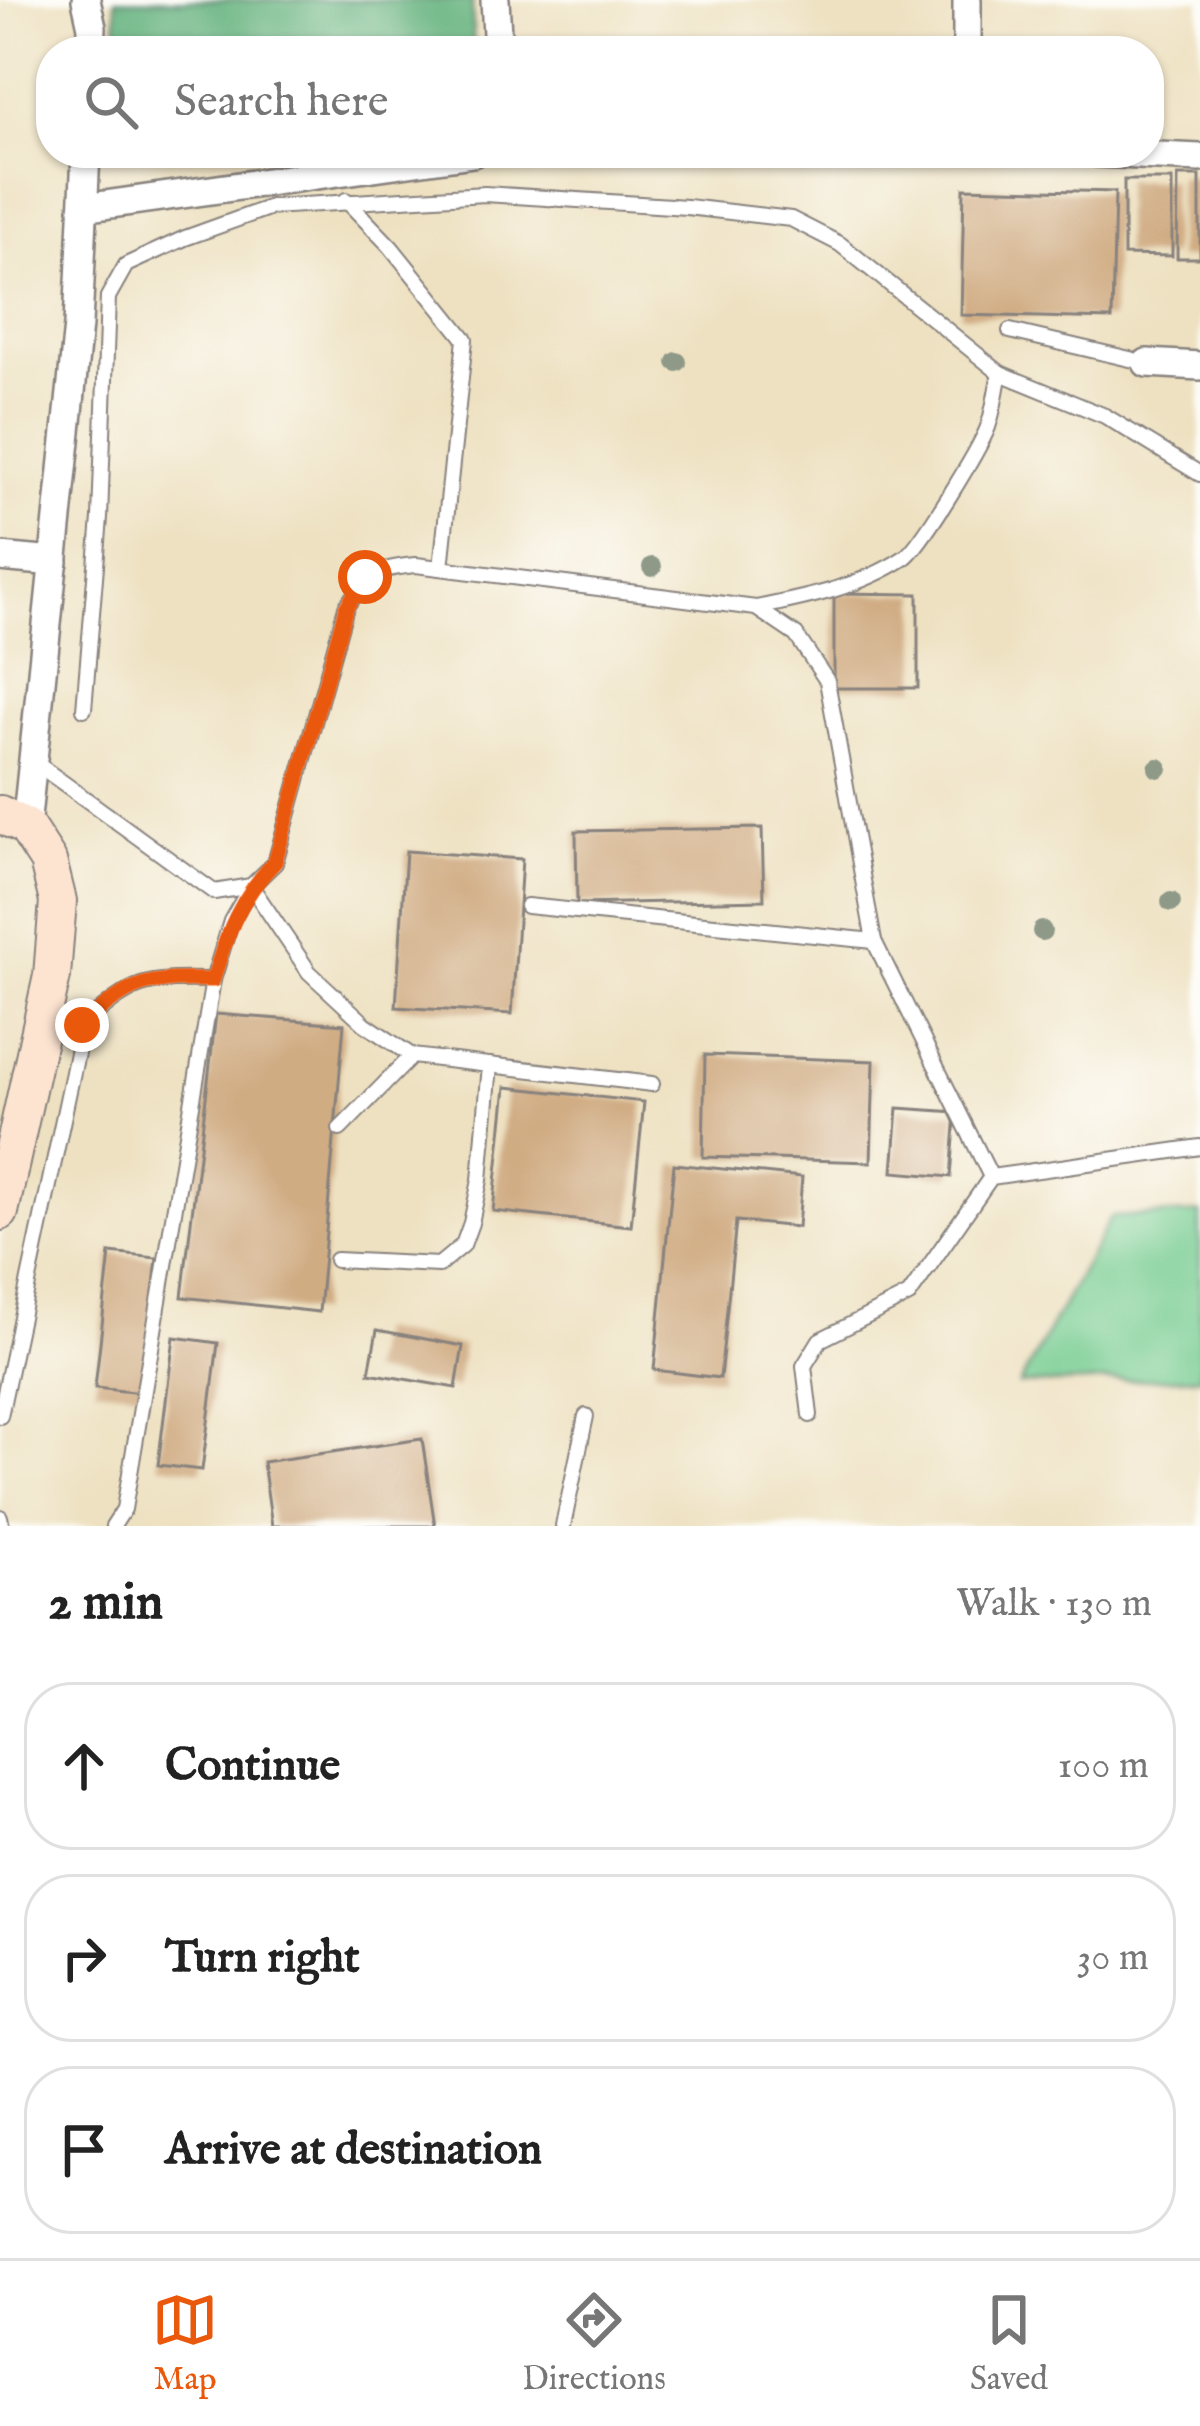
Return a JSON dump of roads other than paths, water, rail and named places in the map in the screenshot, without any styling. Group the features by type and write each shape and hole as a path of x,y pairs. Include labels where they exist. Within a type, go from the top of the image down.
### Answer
{"main road":[{"path":"0,1212 52,976 58,902 48,861 13,820"}],"street":[{"path":"86,0 92,36"},
{"path":"495,0 497,36"},
{"path":"968,0 968,36"},
{"path":"1164,156 1200,158"},
{"path":"13,820 33,761 77,325 85,168"},
{"path":"83,208 367,168"},
{"path":"1147,363 1200,366"},
{"path":"0,557 55,562"}],"lane":[{"path":"84,709 100,518 108,297 126,266 185,238 271,207 485,194 791,219 840,244 1000,373 1106,416 1200,474"},
{"path":"346,200 392,247 465,339 441,568"},
{"path":"1010,331 1147,363"},
{"path":"113,1526 124,1509 133,1464 213,980 231,921 251,886 275,862 346,608 365,577 416,565 756,608 807,598 868,577 909,556 987,429 1000,373"},
{"path":"756,608 796,635 826,681 874,941 991,1178"},
{"path":"33,761 214,892 251,886"},
{"path":"251,886 309,972 365,1024 412,1056 652,1084"},
{"path":"526,905 874,941"},
{"path":"0,1416 82,1025 125,989 158,980 213,980"},
{"path":"340,1129 412,1056"},
{"path":"336,1260 439,1265 463,1245 480,1180 490,1065"},
{"path":"810,1414 804,1366 820,1340 909,1294 991,1178 1200,1147"},
{"path":"563,1526 586,1416"},
{"path":"0,1517 2,1526"}]}
